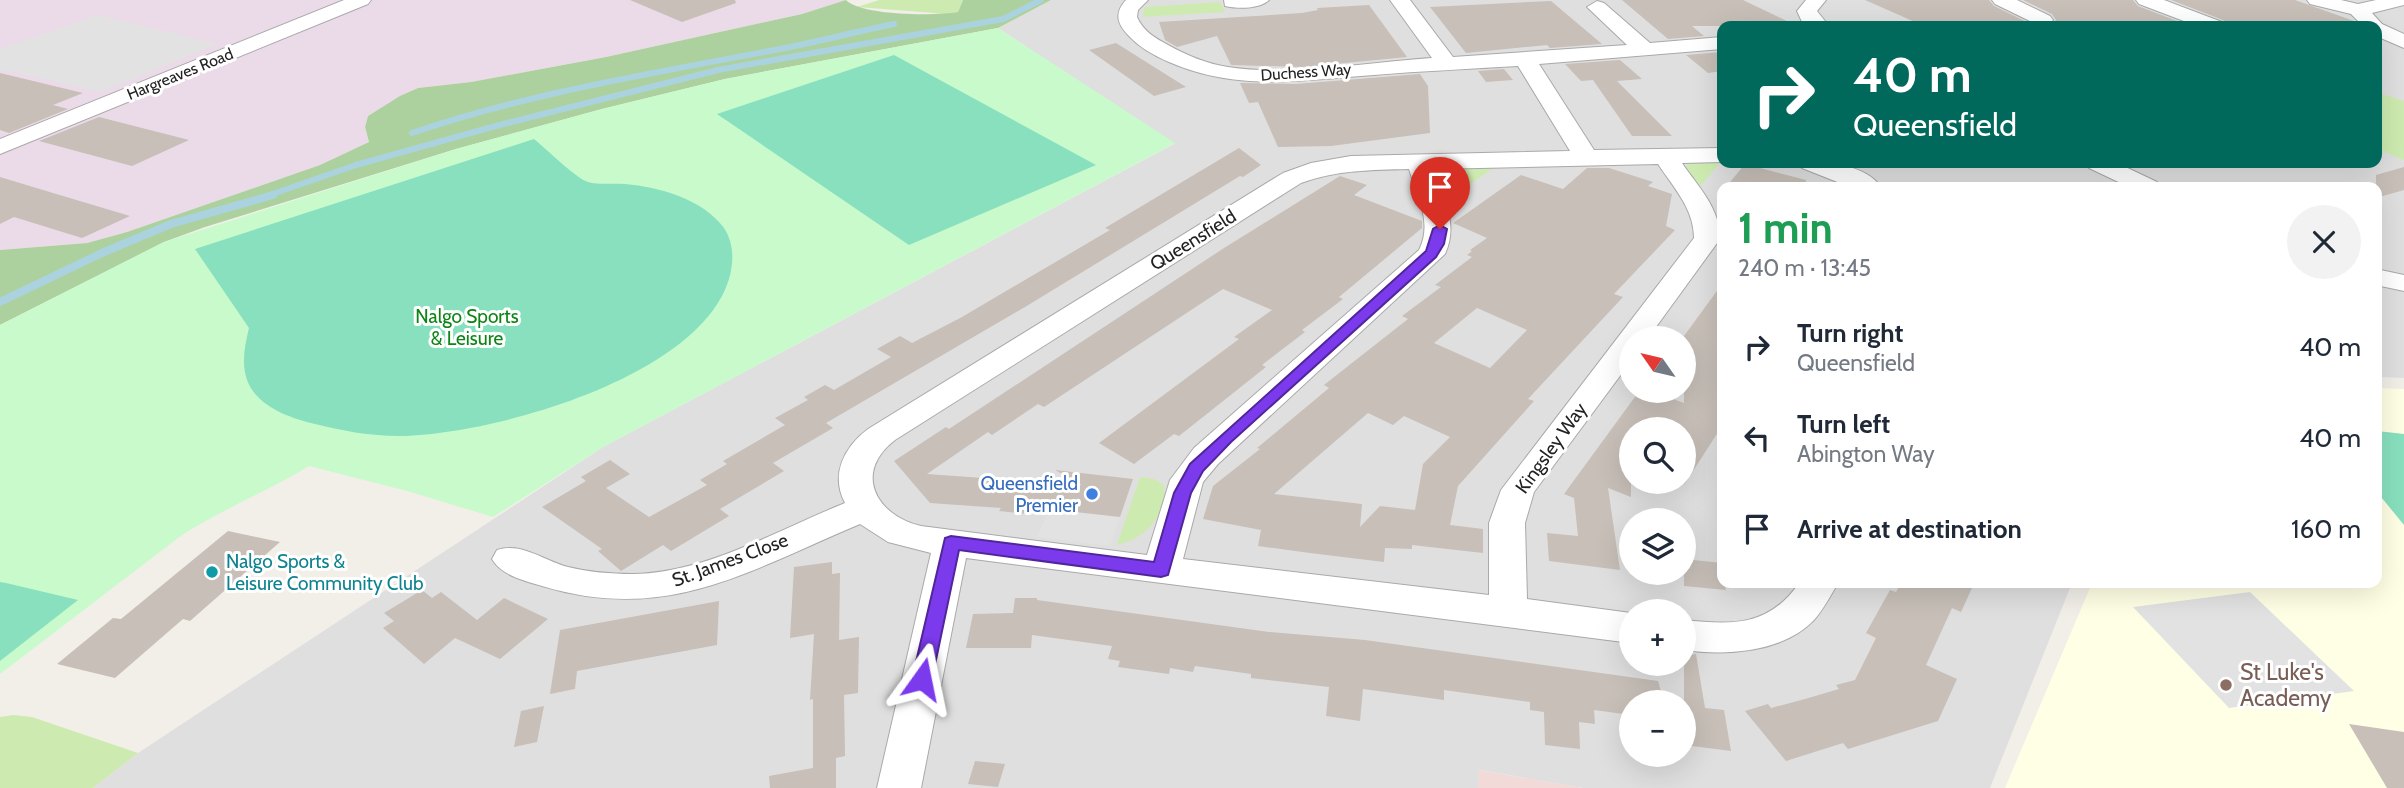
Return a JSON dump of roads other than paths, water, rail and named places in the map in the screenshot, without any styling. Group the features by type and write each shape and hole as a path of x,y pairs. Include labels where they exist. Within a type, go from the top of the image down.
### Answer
{"street":[{"name":"Hargreaves Road","path":"0,147 361,0"},
{"name":"Duchess Way","path":"1138,0 1127,12 1126,18 1134,30 1179,60 1216,72 1256,76 1526,61 1717,43"},
{"path":"1232,2 1259,0"},
{"path":"1400,0 1447,64"},
{"path":"1812,21 1807,11 1816,0"},
{"path":"2002,0 2043,20"},
{"path":"2146,0 2202,21"},
{"path":"2317,0 2358,10 2401,0"},
{"path":"1623,5 1587,8 1645,50"},
{"path":"2358,10 2369,21"},
{"path":"2382,31 2404,42"},
{"path":"1526,61 1586,157"},
{"name":"Queensfield","path":"864,508 856,492 855,471 862,454 874,440 1292,178 1333,165 1717,155"},
{"name":"Kingsley Way","path":"1642,326 1707,239 1707,222 1703,212 1666,157"},
{"path":"1161,570 1182,493 1196,468 1225,438 1432,254 1440,229 1419,161"},
{"path":"1825,168 1859,182"},
{"path":"2108,168 2138,182"},
{"path":"2382,278 2404,283"},
{"name":"Kingsley Way","path":"1508,610 1507,523 1514,498 1619,357"},
{"path":"864,508 891,529 913,537 951,543 1508,610 1619,626"},
{"name":"St. James Close","path":"510,559 559,578 595,584 650,586 702,574 864,508"},
{"path":"899,788 951,543"},
{"path":"1696,636 1722,639 1773,628 1800,610 1815,588"}],"waterway":[{"path":"267,196 356,165 492,127 718,70 1003,19 1041,0"},
{"path":"412,133 458,118 552,94 894,24"},
{"path":"0,302 104,252 171,224 273,195"}],"place":[{"name":"Queensfield Premier","path":"1092,494"},
{"name":"Nalgo Sports & Leisure Community Club","path":"212,572"},
{"name":"St Luke's Academy","path":"2226,685"}],"park label":[{"name":"Nalgo Sports & Leisure","path":"467,327"}]}
